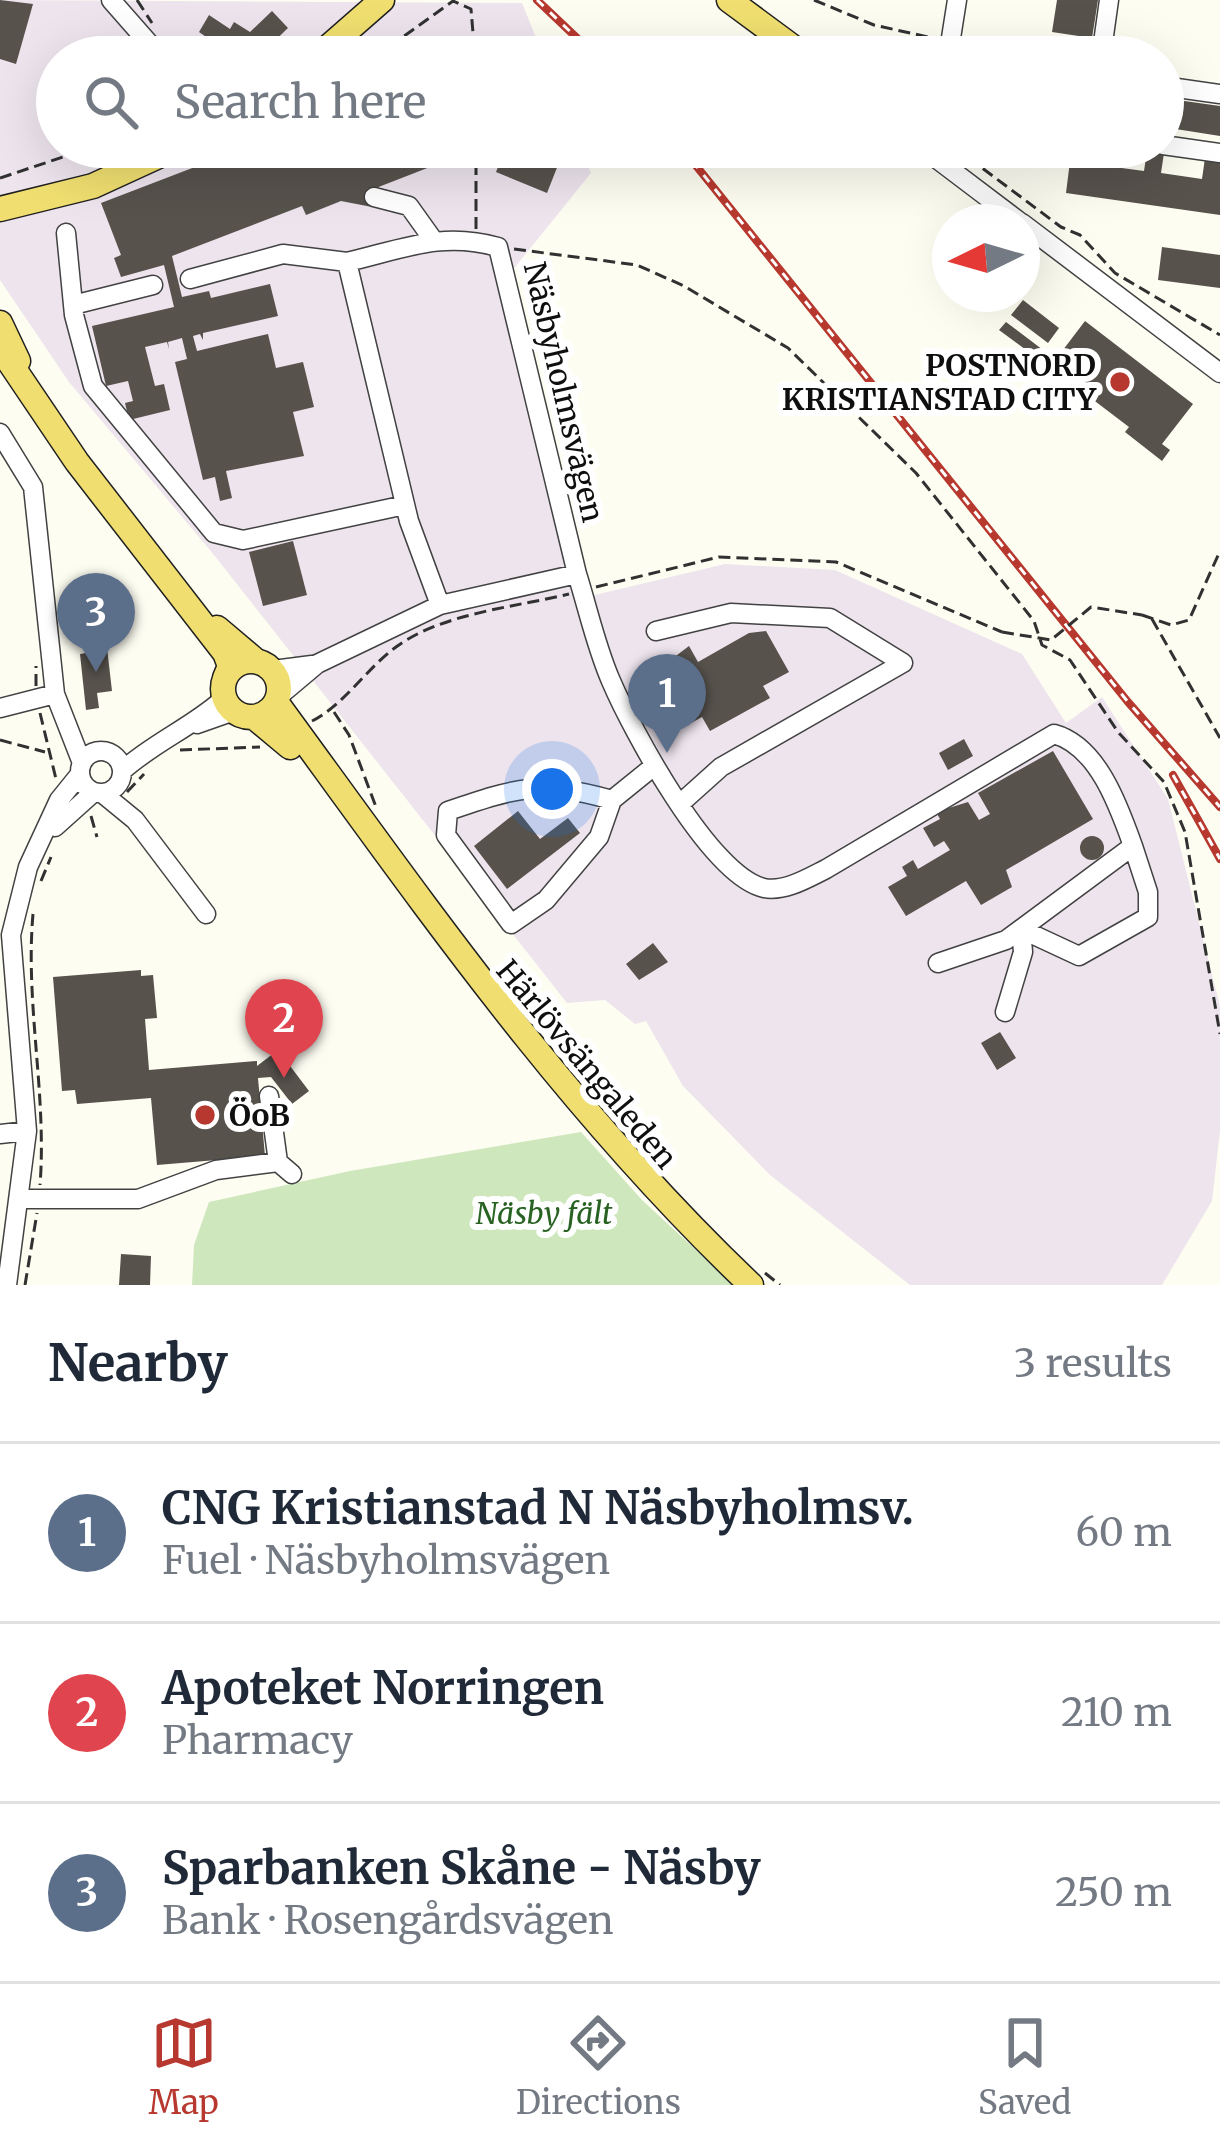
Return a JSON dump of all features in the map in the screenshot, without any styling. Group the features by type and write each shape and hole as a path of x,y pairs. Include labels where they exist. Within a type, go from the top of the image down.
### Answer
{"main road":[{"path":"340,36 382,0"},
{"path":"730,0 779,36"},
{"path":"755,0 788,36"},
{"path":"0,209 93,186 132,168"},
{"path":"0,323 41,412"},
{"path":"0,348 41,412 225,653 230,666 224,682"},
{"path":"110,504 220,631 265,666 278,699 244,714 224,682"},
{"path":"224,682 238,664 265,666"},
{"name":"Härlövsängaleden","path":"278,699 393,868"},
{"name":"Härlövsängaleden","path":"244,714 272,726 393,868 585,1114 662,1200 755,1276"}],"street":[{"path":"111,0 142,36"},
{"path":"946,36 957,0"},
{"path":"1104,36 1109,0"},
{"path":"1184,89 1220,94"},
{"path":"1184,148 1220,153"},
{"path":"949,168 996,204"},
{"path":"374,197 409,206 434,241"},
{"path":"66,233 73,305 93,386 214,533 243,540 405,505"},
{"path":"1040,237 1220,374"},
{"name":"Näsbyholmsvägen","path":"347,262 434,241 476,241 498,247 579,582 610,679 654,766 738,874 765,888 796,884 1054,734 1070,739 1085,754 1113,797 1133,846"},
{"path":"190,279 284,254 347,262 405,505 440,605"},
{"path":"73,305 153,285"},
{"path":"0,433 33,488 55,694 81,769 113,788"},
{"path":"278,699 316,664 440,605 579,582"},
{"path":"656,631 731,613 830,618 903,663 721,767 682,802"},
{"path":"265,666 316,664"},
{"path":"192,725 221,700 224,682"},
{"path":"0,707 55,694"},
{"path":"55,694 104,752 113,788 206,914"},
{"path":"10,1282 29,1199 28,1131 12,956 17,903 49,843 59,800 81,769 104,752 152,744 192,725 244,714"},
{"path":"49,843 113,788 152,744"},
{"path":"612,800 557,784 495,795 448,811 446,835 511,924 546,900 599,837 612,800 654,766"},
{"path":"938,963 1006,940 1133,846 1148,892 1148,917 1079,956 1021,929"},
{"path":"1005,1012 1023,952 1021,929"},
{"path":"29,1199 139,1199 215,1170 285,1168 269,1096"},
{"path":"0,1134 28,1131"}],"path":[{"path":"814,0 904,36"},
{"path":"404,36 453,1 471,9 473,36"},
{"path":"0,178 36,166"},
{"path":"476,168 476,241"},
{"path":"982,168 1061,227 1080,235 1115,273 1220,335"},
{"path":"498,247 637,265 684,286 788,347 916,473 1034,621 1042,645 1070,660 1118,732 1164,782 1185,832 1220,1034"},
{"path":"306,725 332,711 348,686 401,643 579,582 719,557 836,562 1002,632 1051,640 1091,608 1178,626 1189,620 1220,551"},
{"path":"1152,620 1220,738"},
{"path":"332,711 349,735 378,814"},
{"path":"0,740 47,753"},
{"path":"178,750 254,750 272,742"},
{"path":"82,816 107,808 113,788 141,783 145,770"},
{"path":"39,885 49,843"},
{"path":"10,1282 44,1135 30,946 17,903"},
{"path":"755,1276 780,1285"}],"shaded area":[{"path":"0,0 522,3 535,36 36,36 36,168 589,168 591,173 499,287 578,599 725,564 835,570 1022,654 1066,723 1102,697 1168,799 1220,1006 1220,1131 1212,1201 1162,1285 910,1285 770,1175 683,1086 646,1021 635,1024 605,1000 567,1003 214,555 69,382 0,280"}],"green space":[{"name":"Näsby fält","path":"581,1132 642,1200 734,1285 192,1285 194,1245 209,1202 350,1171"}],"building":[{"path":"0,0 33,4 16,64 0,59"},
{"path":"1057,0 1098,0 1092,36 1052,32"},
{"path":"272,11 288,28 280,36 205,36 199,32 209,15 230,29 234,22 250,32"},
{"path":"1184,101 1220,106 1220,136 1184,130"},
{"path":"1205,158 1220,161 1220,215 1066,193 1069,168 1162,168 1161,173 1202,179"},
{"path":"192,168 427,168 376,188 372,207 341,201 306,215 302,206 172,256 182,297 209,291 211,298 270,284 278,316 203,333 203,340 200,334 193,336 197,351 268,334 276,368 303,362 314,407 293,412 304,456 226,471 232,498 220,501 215,477 203,480 175,362 187,359 182,338 168,342 169,349 167,342 145,347 155,386 164,384 170,410 129,420 125,403 133,401 128,381 106,386 92,326 174,307 164,265 121,277 114,258 121,255 101,203"},
{"path":"498,168 557,168 547,193 496,172"},
{"path":"1162,247 1220,255 1220,288 1158,280"},
{"path":"1038,312 1059,328 1048,343 1011,315"},
{"path":"1085,321 1193,404 1162,444 1170,450 1162,461 1125,432 1129,427 1050,367"},
{"path":"1006,322 1051,356 1045,364 999,330"},
{"path":"293,541 307,595 263,606 249,552"},
{"path":"766,631 789,672 763,686 770,698 710,731 702,717 682,728 652,674 689,646 698,662 749,633"},
{"path":"106,639 112,691 97,693 99,708 86,710 80,654 92,652 91,641"},
{"path":"964,739 973,756 948,770 939,753"},
{"path":"1053,751 1093,819 1006,870 1012,887 981,905 966,881 906,916 888,887 907,876 902,867 913,860 918,869 950,850 944,841 934,847 923,828 940,819 936,812 968,802 979,820 990,814 978,793"},
{"path":"518,811 540,839 568,818 580,833 507,889 474,846"},
{"path":"1092,836 1104,848 1092,860 1080,848"},
{"path":"653,943 668,962 639,980 626,964"},
{"path":"141,970 141,976 153,975 157,1018 145,1019 149,1070 257,1061 257,1066 278,1050 309,1091 292,1104 271,1077 258,1078 265,1156 157,1165 151,1098 77,1104 75,1090 62,1091 53,977"},
{"path":"1000,1032 1016,1058 997,1070 981,1043"},
{"path":"121,1254 151,1256 150,1285 119,1285"}],"railway":[{"path":"537,0 575,36"},
{"path":"698,168 1128,702 1220,807"},
{"path":"1173,775 1220,859"}],"place":[{"name":"POSTNORD KRISTIANSTAD CITY","path":"1120,382"},
{"name":"Sparbanken Skåne - Näsby","path":"96,672"},
{"name":"CNG Kristianstad N Näsbyholmsv.","path":"667,753"},
{"name":"Apoteket Norringen","path":"284,1078"},
{"name":"ÖoB","path":"205,1115"}]}
